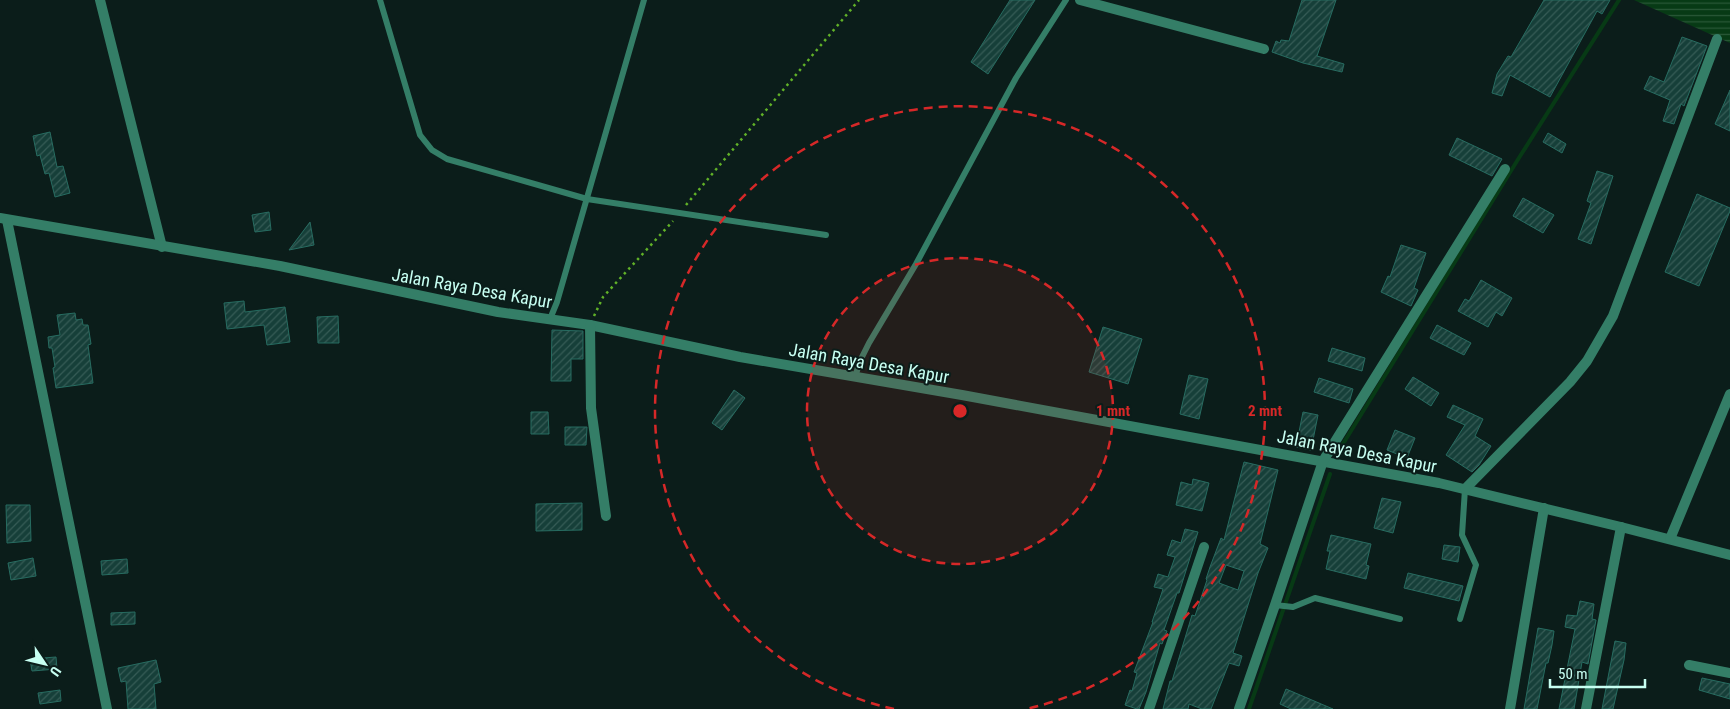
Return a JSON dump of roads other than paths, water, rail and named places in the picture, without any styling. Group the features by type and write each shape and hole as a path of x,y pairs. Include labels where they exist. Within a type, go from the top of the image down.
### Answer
{"street":[{"path":"100,0 162,247"},
{"path":"1080,0 1264,49"},
{"path":"1466,489 1570,382 1599,343 1613,316 1717,39"},
{"path":"1239,709 1276,605 1323,461 1505,169"},
{"path":"3,219 107,709"},
{"name":"Jalan Raya Desa Kapur","path":"3,219 280,266 498,312 590,325 740,357 1323,461 1466,489 1730,555"},
{"path":"590,325 591,408 606,516"},
{"path":"1670,539 1730,394"},
{"path":"1510,709 1544,508"},
{"path":"1586,709 1621,527"},
{"path":"1149,709 1204,546"},
{"path":"1689,665 1730,673"}],"lane":[{"path":"380,0 420,135 432,150 447,159 587,198 826,235"},
{"path":"550,319 557,302 644,0"},
{"path":"855,377 869,343 916,264 1016,78 1066,0"},
{"path":"1460,619 1476,565 1462,535 1466,489"},
{"path":"1276,605 1288,607 1302,604 1315,598 1400,619"}],"waterway":[{"path":"1338,452 1517,161 1619,0"},
{"path":"1249,709 1330,474"}]}
